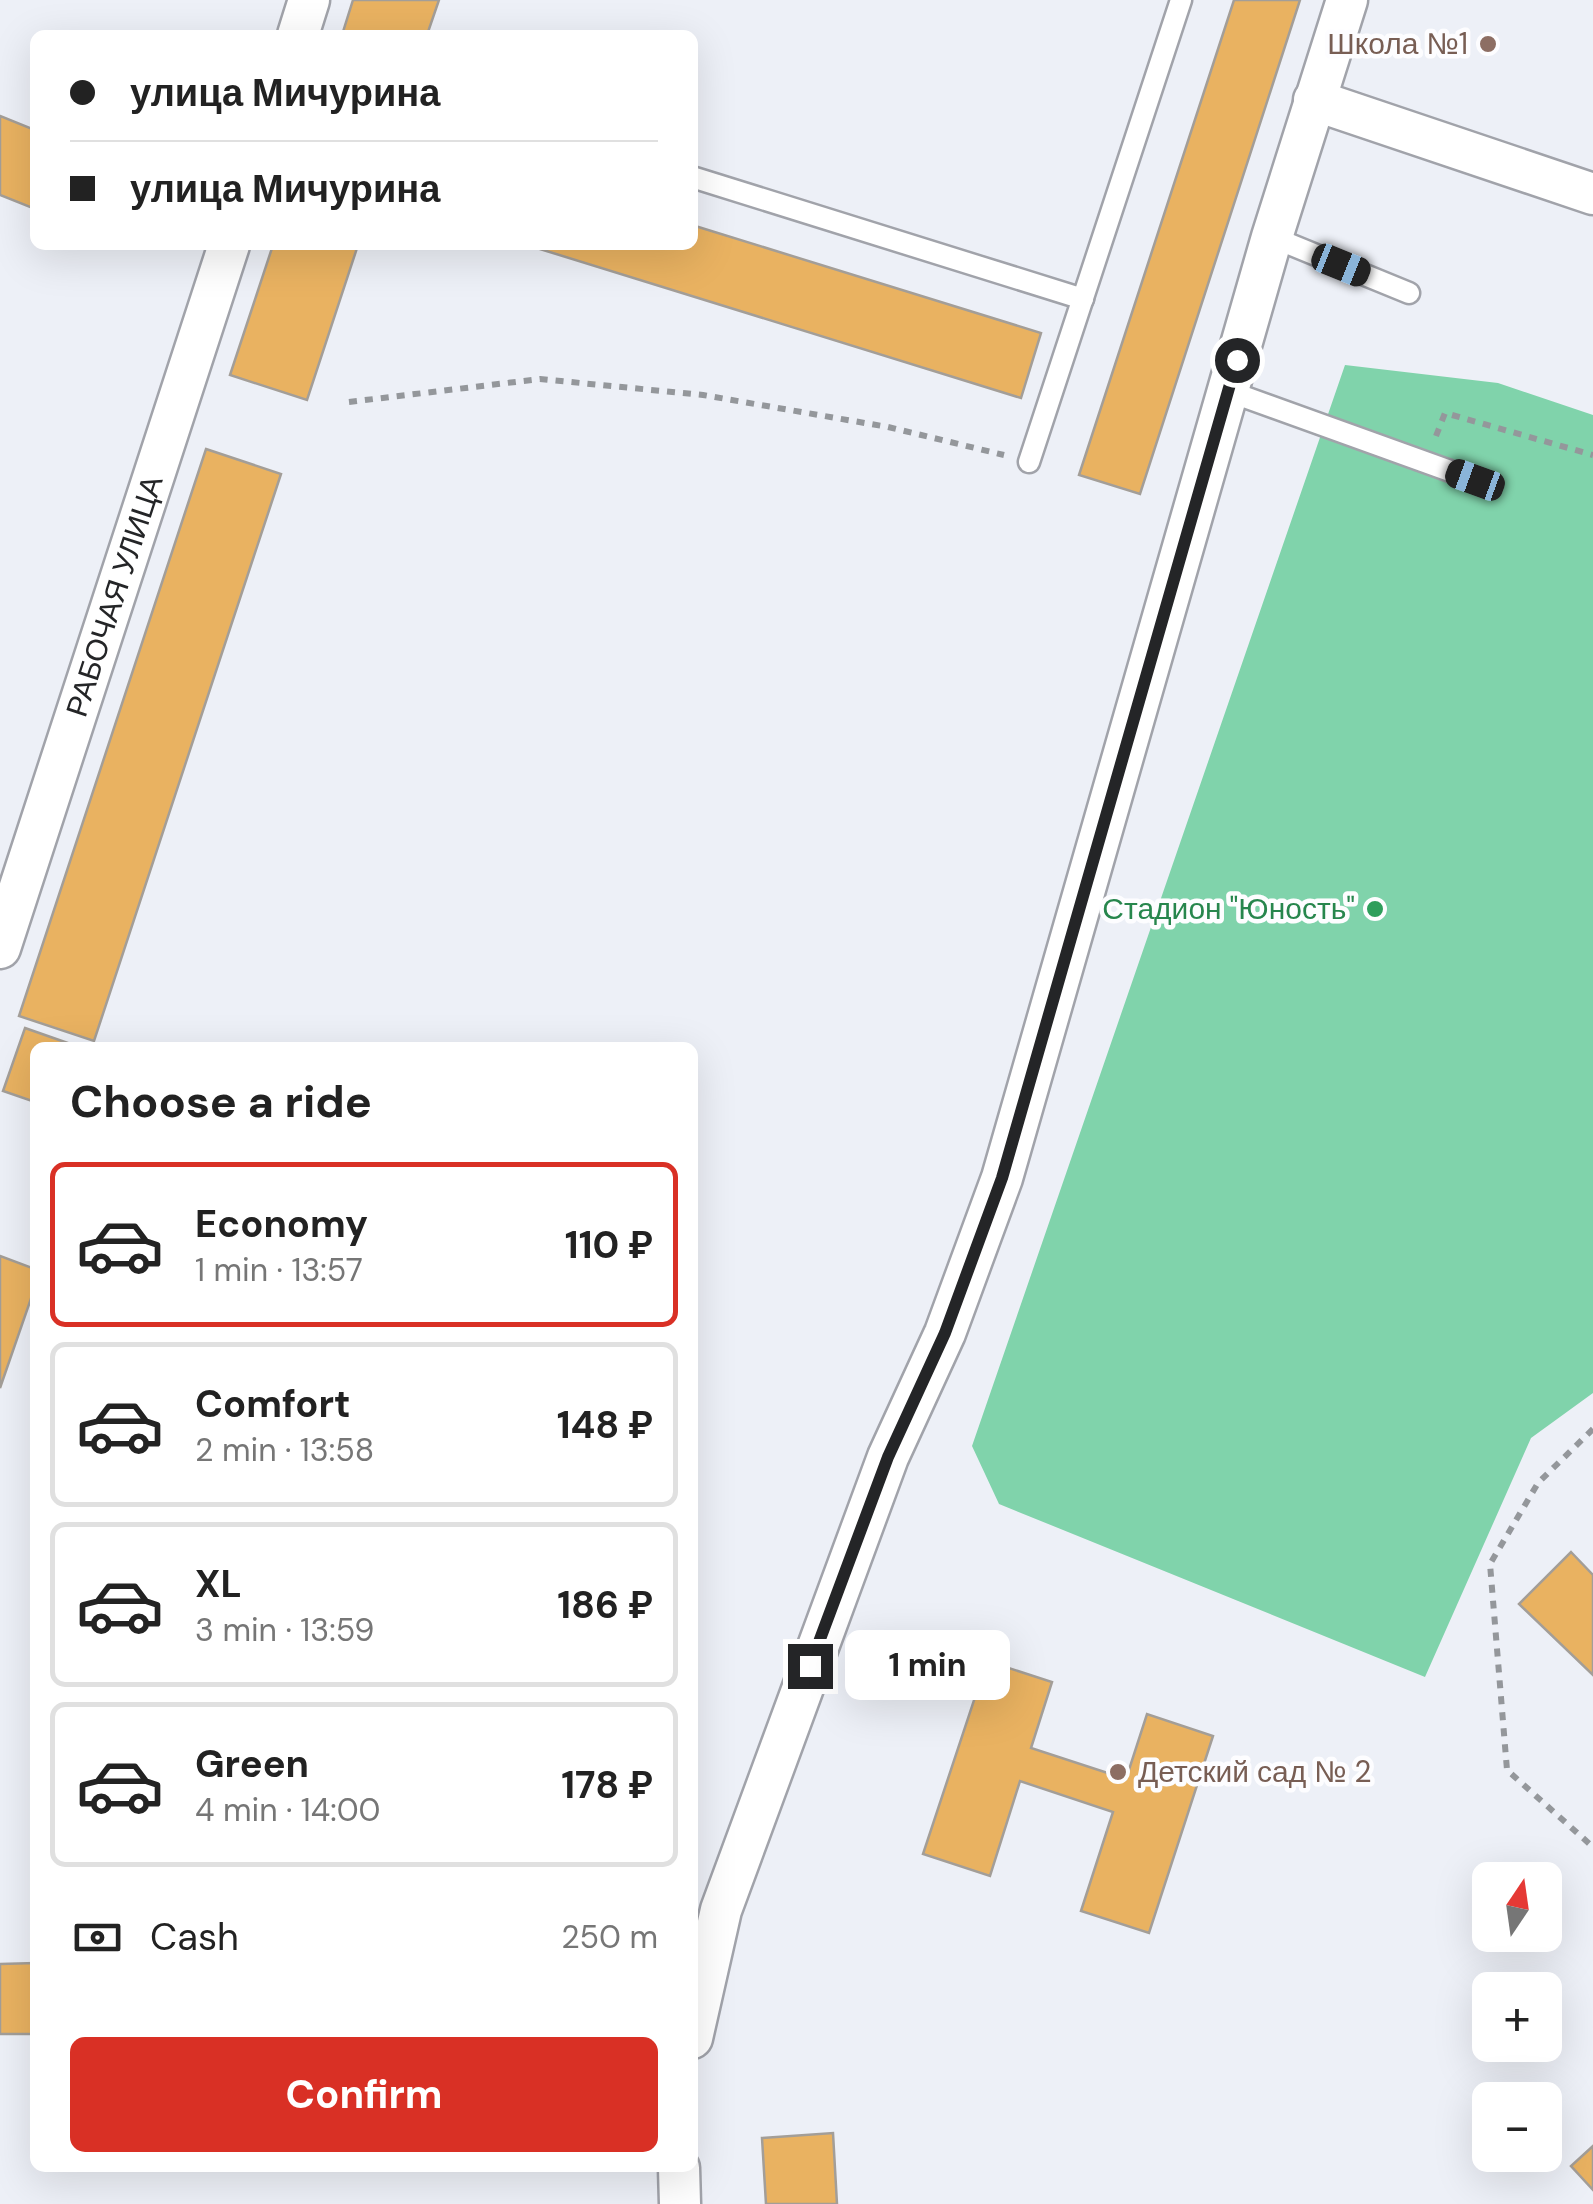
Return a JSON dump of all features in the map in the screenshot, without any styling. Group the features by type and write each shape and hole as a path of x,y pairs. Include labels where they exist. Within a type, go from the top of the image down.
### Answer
{"street":[{"path":"300,30 309,0"},
{"path":"698,2011 720,1910 888,1457 945,1333 1002,1178 1272,236 1346,0"},
{"path":"1314,100 1593,194"},
{"name":"РАБОЧАЯ УЛИЦА","path":"0,948 227,250"},
{"path":"678,2172 680,2204"}],"lane":[{"path":"1030,462 1181,0"},
{"path":"698,179 1083,299"},
{"path":"1272,236 1409,293"},
{"path":"1228,391 1475,480"}],"path":[{"path":"349,402 540,379 704,395 888,427 1030,462"},
{"path":"1426,463 1445,413 1593,455"},
{"path":"1593,1429 1538,1484 1490,1564 1506,1770 1593,1846"}],"green space":[{"name":"Стадион \"Юность\"","path":"1345,365 1498,383 1593,415 1593,1393 1531,1438 1425,1677 999,1504 972,1446"}],"building":[{"path":"353,0 439,0 429,30 344,30"},
{"path":"1234,0 1300,0 1140,494 1079,475"},
{"path":"0,116 30,128 30,207 0,195"},
{"path":"698,227 1041,333 1021,398 543,250 698,250"},
{"path":"271,250 356,250 307,400 230,375"},
{"path":"206,449 281,474 94,1041 19,1016"},
{"path":"25,1028 65,1042 30,1042 30,1100 3,1091"},
{"path":"0,1256 30,1267 30,1301 0,1388"},
{"path":"1571,1552 1593,1575 1593,1675 1519,1604"},
{"path":"987,1661 1052,1682 1031,1748 1126,1779 1147,1714 1213,1736 1149,1933 1081,1911 1113,1812 1020,1781 990,1876 923,1854"},
{"path":"30,1963 30,2034 0,2034 0,1964"},
{"path":"833,2133 837,2204 766,2204 762,2138"},
{"path":"1593,2146 1593,2190 1571,2166"}],"place":[{"name":"Школа №1","path":"1488,44"},
{"name":"Стадион \"Юность\"","path":"1375,909"},
{"name":"Детский сад № 2","path":"1118,1772"}],"route":[{"path":"810,1666 888,1457 945,1333 1002,1178 1237,360"}]}
